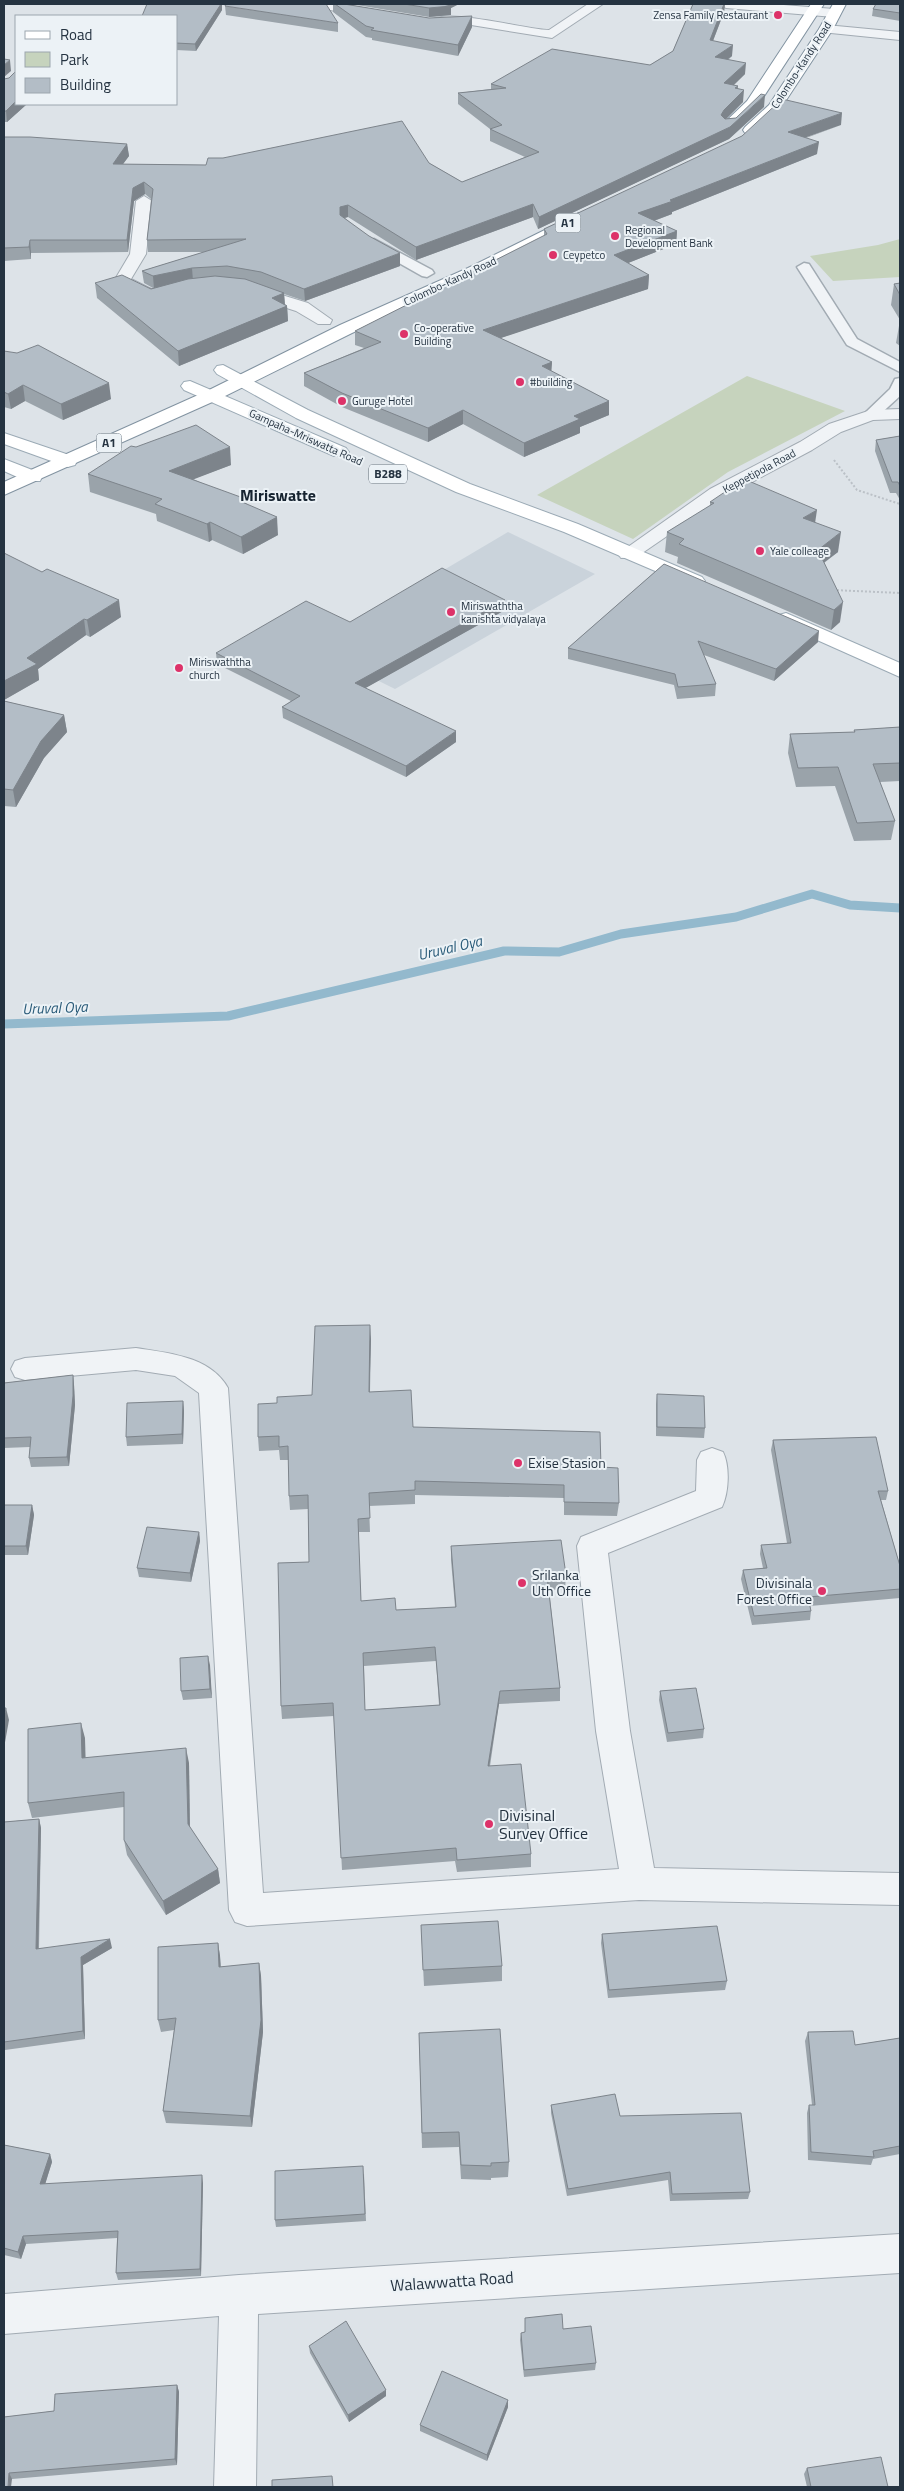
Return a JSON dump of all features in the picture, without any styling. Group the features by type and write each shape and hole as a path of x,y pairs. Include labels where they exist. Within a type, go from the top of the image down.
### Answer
{"main road":[{"name":"Colombo-Kandy Road","path":"717,135 724,131 752,104 815,7"},
{"name":"Colombo-Kandy Road","path":"742,138 774,108 826,29 837,8"},
{"name":"Colombo-Kandy Road","path":"4,489 214,395 346,329 474,271 534,239 595,210"},
{"path":"518,233 534,239"},
{"name":"Colombo-Kandy Road","path":"411,280 442,266"},
{"path":"307,328 340,313"},
{"name":"A1","path":"6,467 47,452 240,362"},
{"name":"Gampaha-Mriswatta Road","path":"223,370 302,414 463,488 571,528 628,554 710,587"},
{"name":"Gampaha-Mriswatta Road","path":"190,386 356,459"},
{"path":"4,438 68,461"},
{"path":"6,467 33,477"},
{"name":"Gampaha-Mriswatta Road","path":"421,488 571,528"},
{"path":"772,612 900,671"}],"street":[{"path":"319,4 383,15"},
{"path":"420,22 465,20 542,34 552,34 596,4"},
{"path":"726,4 837,8"},
{"path":"465,20 485,8"},
{"path":"826,29 900,36"},
{"path":"144,201 138,254 122,281 152,297 170,293"},
{"path":"231,286 302,306 324,320"},
{"name":"Keppetipola Road","path":"628,554 717,492 806,446 835,428 871,416 900,414"},
{"path":"25,1369 136,1359 182,1366 213,1388 247,1910 639,1884 900,1889"},
{"path":"639,1884 613,1731 592,1546 711,1498 712,1460"},
{"name":"Walawwatta Road","path":"4,2314 239,2295 900,2253"},
{"path":"235,2487 239,2295"}],"lane":[{"path":"361,234 427,273"},
{"path":"804,267 852,342 900,368"},
{"path":"871,416 897,391 900,382"}],"path":[{"path":"806,446 835,460 857,490 900,504"},
{"path":"824,589 900,592"}],"shaded area":[{"name":"Miriswaththa kanishta vidyalaya","path":"508,532 595,574 395,689 312,648"}],"green space":[{"path":"900,239 900,277 833,281 810,256 878,245"},
{"path":"747,376 845,411 728,472 633,539 537,495"}],"building":[{"path":"147,4 221,4 195,44 178,43 178,15 142,15"},
{"path":"226,4 326,4 338,23 225,6"},
{"path":"335,4 429,18 472,16 458,45 371,30 374,28 366,26"},
{"path":"404,4 443,4 451,6 429,8"},
{"path":"693,4 724,4 710,40 733,45 715,57 746,63 724,83 738,86 735,88 744,90 721,115 725,119 736,118 761,94 765,95 730,127 539,217 533,204 416,247 348,205 340,207 340,215 369,236 400,253 304,289 261,272 227,266 192,268 153,276 142,271 246,239 147,240 153,189 144,182 133,188 127,240 30,240 29,247 4,248 4,137 127,144 113,164 206,165 208,158 223,158 402,121 429,163 462,182 539,152 490,129 502,125 458,93 506,88 491,84 552,49 650,65 673,51"},
{"path":"876,4 900,4 900,13 873,9"},
{"path":"4,59 10,60 4,65"},
{"path":"15,72 15,102 4,111 4,79 9,78"},
{"path":"782,99 842,113 788,132 819,142 670,200 673,201 638,213 677,231 614,255 649,275 483,330 552,362 542,366 609,401 574,416 580,419 524,443 463,410 428,428 342,393 304,373 381,342 355,331 547,234 544,229 742,136"},
{"path":"122,275 151,289 188,279 215,276 245,279 284,293 272,298 287,306 178,351 95,283"},
{"path":"900,283 900,295 894,284"},
{"path":"38,345 109,383 61,404 23,385 8,394 4,392 4,351 17,353"},
{"path":"196,425 230,447 169,471 246,499 242,502 277,517 241,537 210,522 207,524 155,504 162,499 88,474 131,446 136,447"},
{"path":"900,436 900,486 898,482 892,482 876,440"},
{"name":"Yale colleage","path":"744,479 817,510 803,518 841,532 818,550 843,602 834,610 679,544 684,539 667,532 714,503 710,502"},
{"path":"4,553 42,572 47,569 119,600 87,620 84,619 27,658 37,664 4,681"},
{"path":"664,564 819,631 776,669 698,641 716,684 678,687 675,674 568,648"},
{"path":"442,568 505,600 355,683 456,731 406,766 282,707 300,696 216,653 306,601 350,622"},
{"path":"4,701 64,715 41,741 13,790 4,789"},
{"path":"900,727 900,763 873,764 895,821 857,823 838,767 798,768 790,734 855,732 854,730"},
{"path":"370,1325 369,1392 411,1390 413,1427 600,1432 601,1467 618,1468 619,1503 564,1502 564,1485 415,1481 415,1490 369,1493 370,1518 358,1519 361,1601 395,1598 396,1610 456,1607 451,1546 561,1540 566,1575 547,1576 560,1688 500,1691 488,1766 521,1764 531,1854 457,1860 456,1848 341,1858 333,1703 281,1706 278,1563 309,1562 308,1495 289,1496 288,1446 279,1447 279,1436 258,1437 258,1404 277,1403 277,1397 312,1395 315,1326","holes":["435,1647 440,1705 365,1710 363,1653"]},
{"path":"73,1375 73,1396 67,1457 29,1458 31,1437 4,1438 4,1383"},
{"path":"657,1394 704,1396 705,1428 657,1427"},
{"path":"183,1401 182,1434 126,1437 127,1403"},
{"path":"876,1437 888,1491 878,1491 900,1566 900,1589 808,1597 811,1611 754,1616 743,1570 767,1568 761,1545 791,1543 773,1440"},
{"path":"4,1505 32,1505 26,1546 4,1546"},
{"path":"147,1527 199,1532 190,1573 137,1568"},
{"path":"208,1656 210,1689 181,1691 180,1658"},
{"path":"696,1688 704,1729 668,1733 660,1691"},
{"path":"81,1723 82,1758 186,1748 188,1824 218,1869 163,1901 124,1840 124,1792 28,1803 28,1729"},
{"path":"39,1819 36,1949 110,1939 81,1957 83,2031 4,2042 4,1822"},
{"path":"498,1921 502,1966 423,1970 421,1925"},
{"path":"717,1926 727,1981 609,1990 602,1934"},
{"path":"218,1943 219,1967 259,1963 261,2020 250,2116 163,2111 176,2018 158,2020 158,1947"},
{"path":"500,2029 509,2162 491,2163 491,2166 461,2165 459,2132 422,2133 419,2033"},
{"path":"853,2031 855,2045 900,2038 900,2146 873,2151 874,2157 811,2152 809,2105 815,2105 808,2032"},
{"path":"615,2094 620,2116 741,2113 750,2192 672,2194 670,2172 568,2189 551,2105"},
{"path":"4,2145 50,2154 40,2184 202,2175 200,2269 116,2273 118,2231 23,2236 18,2252 4,2248"},
{"path":"363,2166 365,2214 275,2220 275,2171"},
{"path":"562,2314 563,2329 591,2326 596,2363 524,2370 521,2333 525,2332 525,2318"},
{"path":"346,2321 386,2390 348,2415 309,2346"},
{"path":"442,2371 508,2400 487,2455 420,2425"},
{"path":"177,2385 175,2459 9,2473 8,2487 4,2487 4,2417 54,2411 55,2394"},
{"path":"881,2457 888,2487 811,2487 807,2468"},
{"path":"332,2476 333,2487 272,2487 272,2480"}],"waterway":[{"name":"Uruval Oya","path":"4,1024 228,1016 504,951 559,952 621,934 736,917 812,894 850,905 900,908"}],"place":[{"name":"Zensa Family Restaurant","path":"778,15"},
{"name":"Regional Development Bank","path":"615,236"},
{"name":"Ceypetco","path":"553,255"},
{"name":"Co-operative Building","path":"404,334"},
{"name":"#building","path":"520,382"},
{"name":"Guruge Hotel","path":"342,401"},
{"name":"Yale colleage","path":"760,551"},
{"name":"Miriswaththa kanishta vidyalaya","path":"451,612"},
{"name":"Miriswaththa church","path":"179,668"},
{"name":"Exise Stasion","path":"518,1463"},
{"name":"Srilanka Uth Office","path":"522,1583"},
{"name":"Divisinala Forest Office","path":"822,1591"},
{"name":"Divisinal Survey Office","path":"489,1824"}],"district":[{"name":"Miriswatte","path":"278,495"}]}
